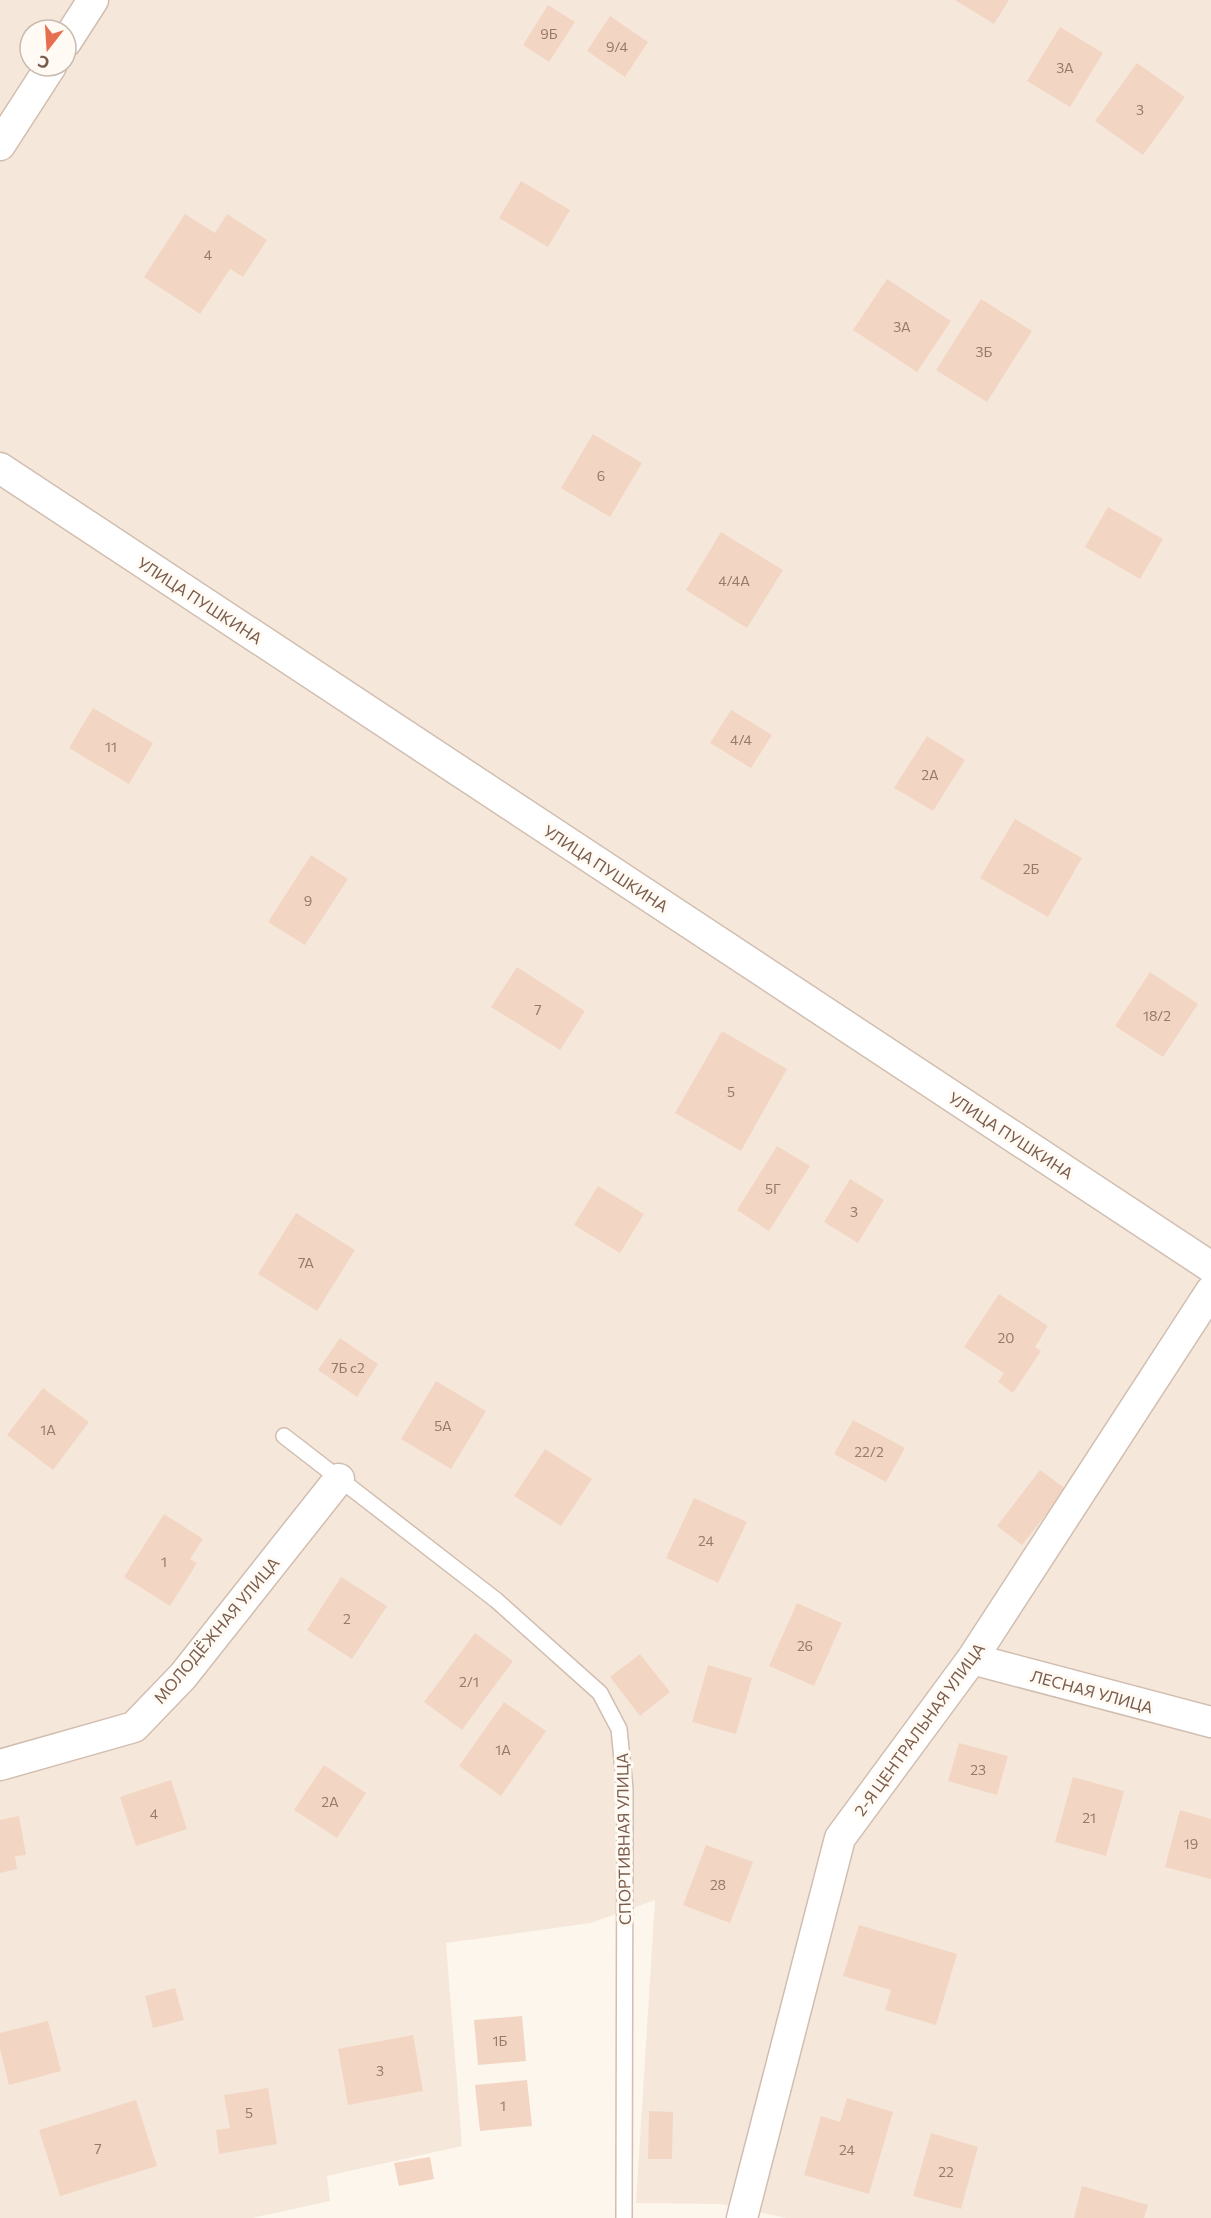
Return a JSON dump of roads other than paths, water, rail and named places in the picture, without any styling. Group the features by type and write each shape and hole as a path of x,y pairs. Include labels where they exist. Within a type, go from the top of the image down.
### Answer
{"street":[{"path":"78,23 93,0"},
{"path":"0,145 43,78"},
{"name":"УЛИЦА ПУШКИНА","path":"0,468 1211,1267"},
{"name":"2-Я ЦЕНТРАЛЬНАЯ УЛИЦА","path":"742,2218 840,1838 972,1659 1211,1291"},
{"name":"МОЛОДЁЖНАЯ УЛИЦА","path":"0,1765 134,1727 183,1676 339,1479"},
{"name":"ЛЕСНАЯ УЛИЦА","path":"972,1659 1211,1722"}],"lane":[{"name":"СПОРТИВНАЯ УЛИЦА","path":"284,1436 496,1600 600,1693 619,1729 625,1789 624,2218"}]}
